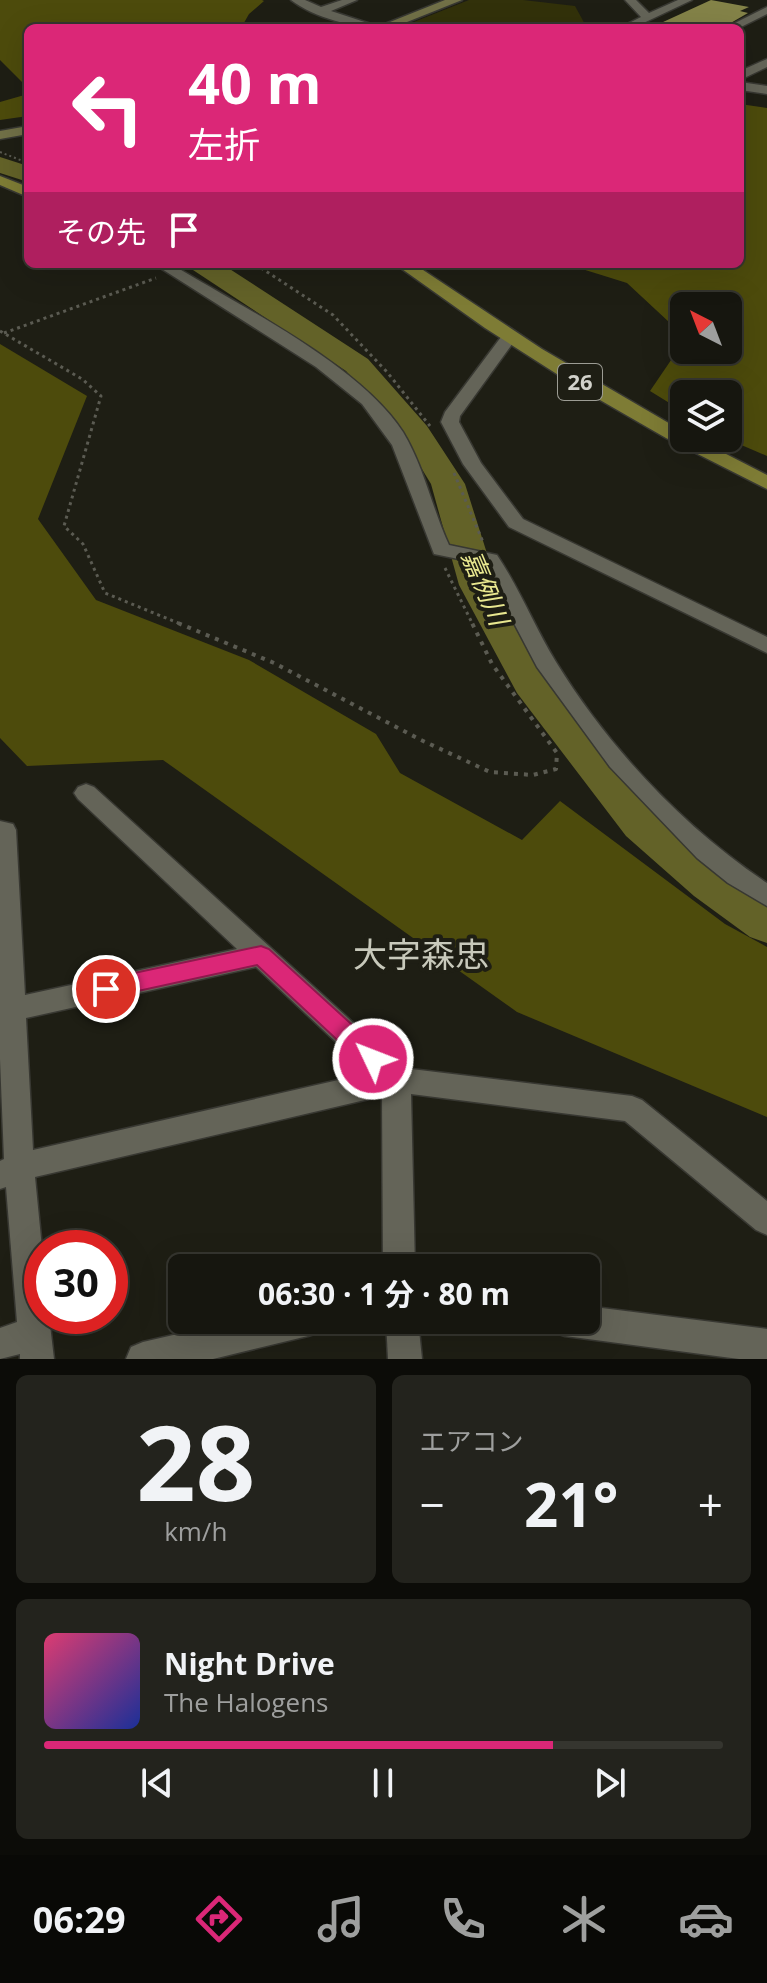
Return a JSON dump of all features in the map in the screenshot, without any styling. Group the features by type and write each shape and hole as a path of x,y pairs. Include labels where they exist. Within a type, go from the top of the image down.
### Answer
{"main road":[{"path":"390,24 456,0"},
{"path":"0,135 24,131"},
{"path":"0,180 24,190"},
{"name":"26","path":"409,268 510,336 671,436 767,483"}],"street":[{"path":"296,0 320,11 365,24"},
{"path":"320,11 352,0"},
{"path":"630,0 647,17"},
{"path":"632,24 687,0"},
{"path":"738,24 767,10"},
{"path":"744,74 767,62"},
{"path":"744,87 767,90"},
{"path":"167,268 301,351 368,400 393,431 406,454 441,550 490,559 549,668 598,736 673,820 744,882 767,896"},
{"path":"510,336 451,416 450,422 472,464 516,523 767,646"},
{"path":"86,793 396,1080 399,1254"},
{"path":"0,830 4,830 13,1009 9,1171 35,1346 0,1345"},
{"path":"13,1009 261,955"},
{"path":"9,1171 396,1080 632,1109 767,1220"},
{"path":"600,1325 767,1346"},
{"path":"143,1359 249,1334"},
{"path":"403,1334 405,1359"}],"path":[{"path":"0,152 24,161"},
{"path":"2,332 167,268"},
{"path":"2,332 82,379 101,396 64,526 83,544 105,593 274,663 421,740 490,772 533,775 556,769 557,753 492,664 447,577 441,550"}],"shaded area":[{"path":"0,0 264,1 249,14 243,24 24,24 24,84 0,60"},
{"path":"469,0 523,0 575,6 585,24 409,24"},
{"path":"24,95 24,117 0,120 0,102"},
{"path":"744,105 767,108 767,456 742,445 742,380 670,380 670,403 650,391 670,362 670,364 742,364 742,292 670,292 670,323 627,283 579,268 744,268"},
{"path":"0,344 87,396 38,519 96,600 249,660 376,734 400,773 522,840 560,801 725,924 767,947 767,1117 517,1012 163,760 27,766 0,738"}],"building":[{"path":"711,0 749,7 740,11 748,13 729,24 659,24"}],"waterway":[{"name":"嘉例川","path":"0,164 24,173"},
{"name":"嘉例川","path":"209,268 357,365 416,433 448,484 478,585 531,683 642,824 710,883 767,924"}],"district":[{"name":"大字森忠","path":"421,955"}],"route":[{"path":"106,989 261,955 373,1059"}]}
